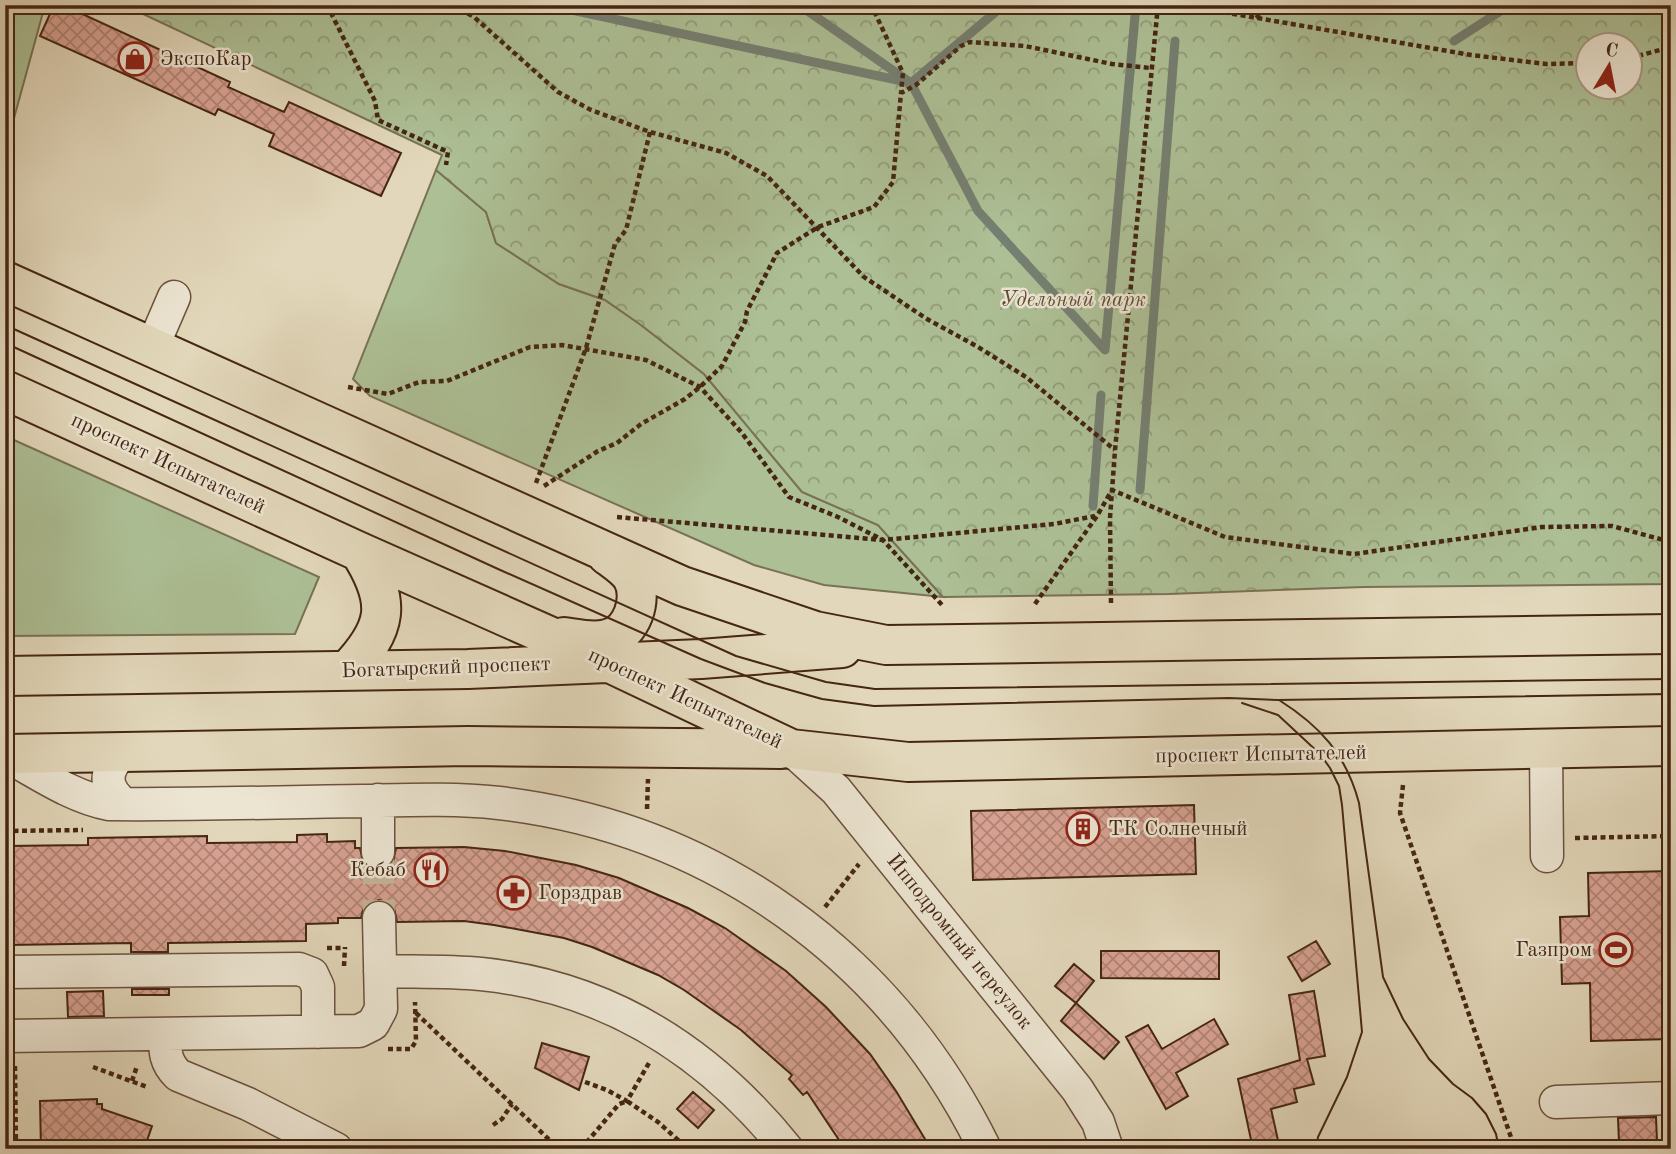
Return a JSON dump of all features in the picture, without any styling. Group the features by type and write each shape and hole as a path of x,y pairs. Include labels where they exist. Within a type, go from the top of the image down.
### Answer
{"main road":[{"path":"5,281 152,348 605,532 682,586 815,631 886,645 1671,634"},
{"name":"проспект Испытателей","path":"5,390 610,663 790,749 908,762 1671,746"},
{"path":"548,635 587,641 608,639 624,631 634,611 637,593 631,577 605,532"},
{"path":"347,671 374,637 380,618 381,599 375,576 360,552"},
{"name":"Богатырский проспект","path":"5,676 468,669 610,663 886,645"},
{"path":"5,755 468,746 790,749"}],"street":[{"path":"152,348 174,297"},
{"path":"1546,748 1547,847"},
{"name":"Ипподромный переулок","path":"790,749 836,790 1077,1089 1098,1122 1107,1149"},
{"path":"123,752 114,761 109,773 109,785 115,796 124,804"},
{"path":"5,755 91,800 124,804 378,800 498,803 563,813 626,831 675,849 745,884 799,921 840,954 878,991 912,1030 970,1117 985,1149"},
{"path":"378,800 378,852"},
{"path":"11,1047 165,1034 359,1031 373,1024 380,1009 379,918"},
{"path":"5,972 299,969 312,974 318,987 318,1032"},
{"path":"380,971 481,974 525,981 597,1003 665,1036 700,1060 733,1088 787,1149"},
{"path":"165,1034 165,1057 178,1075 248,1104 336,1149"},
{"path":"1556,1102 1671,1098"}],"path":[{"path":"242,5 254,11 293,5"},
{"path":"327,5 375,101 378,120 448,152 446,165"},
{"path":"453,5 474,17 558,92 592,110 650,132 726,153 767,176 864,277 927,319 978,346 1026,377 1115,450"},
{"path":"543,486 598,451 617,443 633,429 685,399 700,387 722,366 777,253 818,227 874,207 893,182 903,73 881,24 869,5"},
{"path":"1111,603 1115,450 1158,5"},
{"path":"1182,5 1471,55 1546,64 1574,63"},
{"path":"1256,18 1271,5"},
{"path":"901,93 916,85 961,46 970,42 1025,46 1112,64 1150,68"},
{"path":"1644,54 1671,47"},
{"path":"536,483 586,348 615,244 625,230 650,132"},
{"path":"348,387 388,394 419,382 447,381 530,347 562,345 646,360 700,387 742,433 789,497 838,517 883,540 943,605"},
{"path":"1035,604 1097,516 1112,490"},
{"path":"1112,490 1225,537 1354,554 1542,527 1612,526 1671,542"},
{"path":"605,532 883,540 1054,524 1097,516"},
{"path":"1403,785 1400,813 1515,1149"},
{"path":"1547,847 1671,836"},
{"path":"818,916 865,856"},
{"path":"415,1012 559,1149"},
{"path":"11,1047 15,1063 16,1149"},
{"path":"581,1149 619,1104 627,1101 655,1053"},
{"path":"585,1082 627,1101 658,1122 688,1149"},
{"path":"493,1125 502,1119 512,1104"}],"green space":[{"path":"5,5 45,5 5,151"},
{"name":"Удельный парк","path":"124,5 1671,5 1671,584 1364,587 1169,594 943,597 878,525 802,492 704,374 605,300 559,284 496,243 486,212 436,170 442,155"},
{"path":"436,170 486,212 496,243 559,284 605,300 704,374 802,492 878,525 943,597 824,585 754,565 370,396 353,379"},
{"path":"5,436 319,577 295,634 5,636"}],"building":[{"path":"54,5 63,5 230,82 228,87 284,112 289,102 401,153 381,196 269,146 274,134 218,109 215,115 40,36"},
{"name":"ТК Солнечный","path":"1194,805 1196,874 973,880 971,811"},
{"path":"327,834 327,842 355,841 355,848 360,848 363,862 369,868 377,870 387,868 393,862 396,848 464,847 505,851 576,865 619,878 688,908 725,928 786,971 826,1007 870,1054 931,1149 845,1149 807,1092 803,1095 789,1079 792,1075 741,1030 658,975 564,938 464,921 397,922 394,908 379,900 369,903 361,918 338,918 338,923 306,924 306,941 168,943 168,952 131,952 131,943 10,945 10,921 5,921 5,846 88,845 88,838 207,836 207,843 297,842 297,835"},
{"name":"Газпром","path":"1671,871 1671,1039 1591,1041 1590,983 1562,984 1560,917 1589,916 1588,873"},
{"path":"1316,941 1330,964 1302,981 1288,957"},
{"path":"1101,951 1219,951 1219,979 1101,978"},
{"path":"1074,964 1094,981 1076,1003 1055,986"},
{"path":"132,989 169,989 169,995 132,995"},
{"path":"103,991 104,1016 68,1017 67,992"},
{"path":"1314,991 1325,1056 1307,1059 1314,1084 1294,1089 1297,1102 1271,1109 1280,1149 1253,1149 1238,1079 1300,1060 1289,995"},
{"path":"1076,1003 1119,1042 1104,1059 1061,1021"},
{"path":"1214,1019 1228,1044 1176,1073 1188,1096 1166,1109 1126,1037 1148,1025 1162,1049"},
{"path":"542,1043 589,1057 579,1090 535,1068"},
{"path":"693,1092 714,1110 698,1128 677,1109"},
{"path":"97,1099 97,1104 102,1104 102,1109 152,1126 144,1149 41,1149 40,1101"},
{"path":"1656,1117 1657,1141 1619,1142 1618,1118"}],"waterway":[{"path":"799,5 911,83 1004,5"},
{"path":"1105,350 1136,5"},
{"path":"1454,41 1510,5"},
{"path":"553,6 911,83 978,211 1105,350"},
{"path":"1140,490 1175,41"},
{"path":"1093,506 1101,395"}],"tunnel":[{"path":"378,852 379,918"}],"tram line":[{"path":"5,325 736,656 826,682 875,689 1671,679"},
{"path":"5,343 701,659 765,683 822,699 874,706 1229,698 1278,700 1671,694"},
{"path":"1279,700 1319,731 1347,770 1359,803 1383,977 1403,1019 1429,1059 1486,1114 1496,1134 1499,1149"},
{"path":"1242,703 1278,715 1320,754 1339,786 1362,1032 1347,1077 1318,1137 1316,1149"}],"place":[{"name":"ЭкспоКар","path":"135,59"},
{"name":"ТК Солнечный","path":"1083,829"},
{"name":"Кебаб","path":"431,870"},
{"name":"Горздрав","path":"514,893"},
{"name":"Газпром","path":"1616,950"}]}
